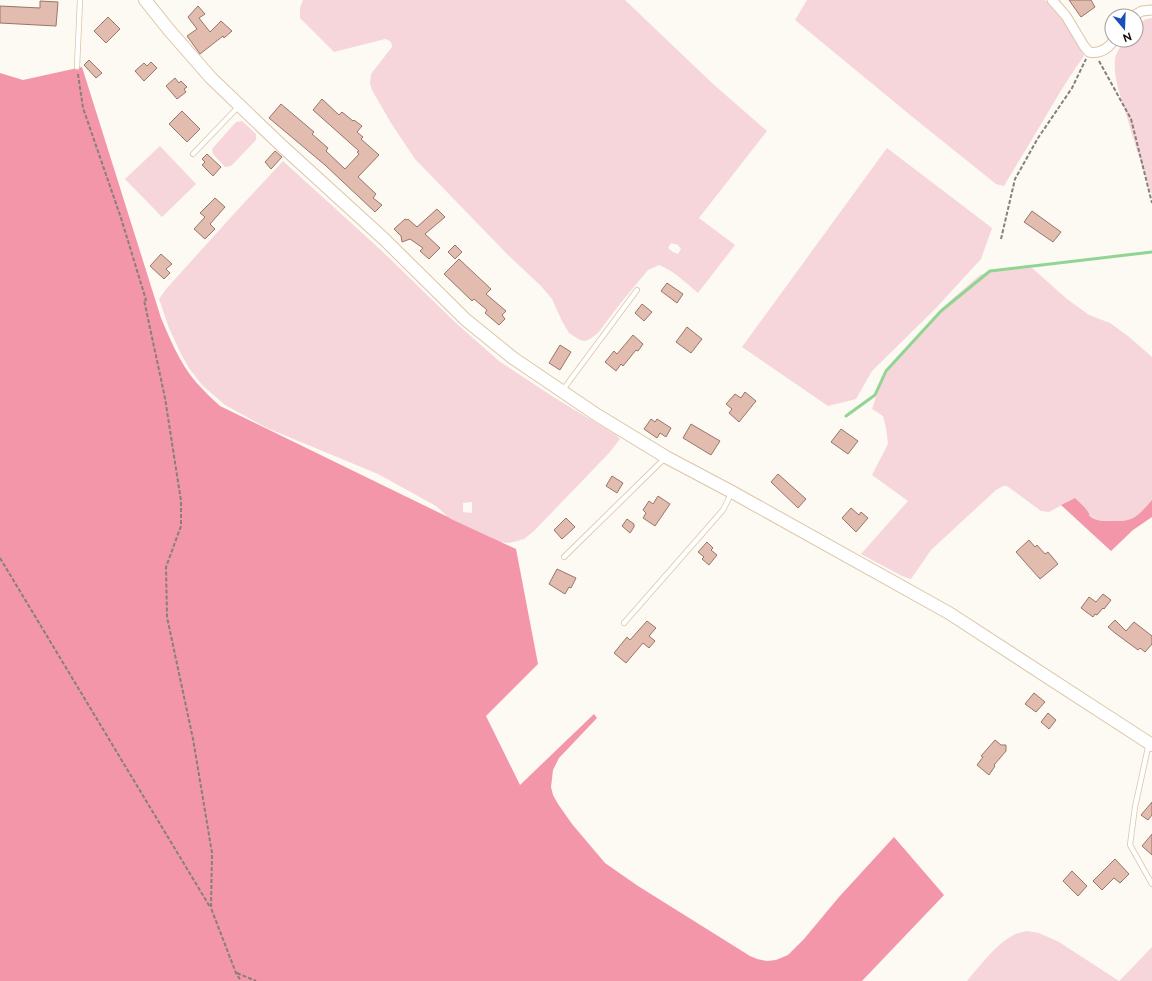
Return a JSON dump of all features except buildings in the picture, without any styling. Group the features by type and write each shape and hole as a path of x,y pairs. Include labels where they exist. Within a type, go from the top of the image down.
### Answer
{"street":[{"path":"145,0 211,78 282,146 384,239 466,320 513,358 597,414 666,457 732,492 949,613 1150,744"},
{"path":"1052,0 1066,16 1084,46 1092,52 1102,51 1107,48"}],"lane":[{"path":"77,67 80,0"},
{"path":"192,154 240,106"},
{"path":"562,391 637,290"},
{"path":"564,557 666,457"},
{"path":"624,623 723,510 732,492"},
{"path":"1150,744 1135,807 1130,845 1152,884"}],"path":[{"path":"1092,52 1131,119 1152,204"},
{"path":"1001,239 1015,179 1038,138 1072,88 1092,52"},
{"path":"77,67 84,108 121,218 146,300 144,300 166,406 181,502 180,526 166,567 167,617 193,739 212,853 211,908"},
{"path":"0,558 211,908 236,973 241,981"},
{"path":"236,973 256,981"}],"shaded area":[{"path":"303,0 625,0 712,83 767,131 699,218 735,245 698,293 670,270 664,267 659,265 648,270 598,333 585,341 580,340 569,333 552,299 541,286 508,255 415,159 391,123 372,90 370,83 371,74 392,47 392,44 385,39 334,52 300,18 300,8","holes":["671,243 678,245 681,249 678,254 668,248"]},
{"path":"807,0 1045,0 1060,14 1084,56 1060,92 1004,186 996,184 795,20"},
{"path":"1152,18 1152,195 1119,92 1115,65 1116,54 1119,48 1144,48 1144,20"},
{"path":"82,67 161,318 180,359 195,381 220,406 451,519 516,549 538,664 486,716 520,785 594,714 597,718 559,758 553,770 551,787 553,795 572,824 605,863 638,886 750,956 767,961 776,960 788,955 804,939 839,897 894,837 944,895 862,981 0,981 0,73 23,80"},
{"path":"242,121 256,134 256,140 231,166 225,167 213,154 212,149 236,122"},
{"path":"160,146 196,184 162,217 125,179"},
{"path":"887,148 992,228 981,259 936,308 872,371 856,399 828,406 742,347"},
{"path":"283,161 382,251 457,324 499,361 620,439 610,452 534,531 524,539 508,543 500,542 450,519 436,506 378,474 267,428 225,405 202,385 189,368 169,328 159,299 167,288","holes":["472,502 472,513 463,512 463,503"]},
{"path":"1032,268 1067,299 1089,315 1110,323 1128,336 1152,357 1152,500 1142,511 1130,519 1125,521 1105,521 1096,519 1089,515 1075,498 1049,512 1041,511 1007,486 1003,486 996,490 931,550 911,579 902,576 861,554 908,501 872,475 888,444 883,416 872,409 881,381 887,371 951,300 980,275 997,269"},
{"path":"1075,498 1089,513 1089,516 1105,521 1125,521 1130,519 1142,511 1152,500 1152,517 1133,530 1111,551 1061,505"},
{"path":"1027,931 1039,933 1059,942 1119,981 967,981 988,956 1006,939 1015,934"},
{"path":"1152,947 1152,981 1119,981 1130,970"}],"waterway":[{"path":"846,416 875,395 886,371 941,311 990,271 1152,252"}]}
